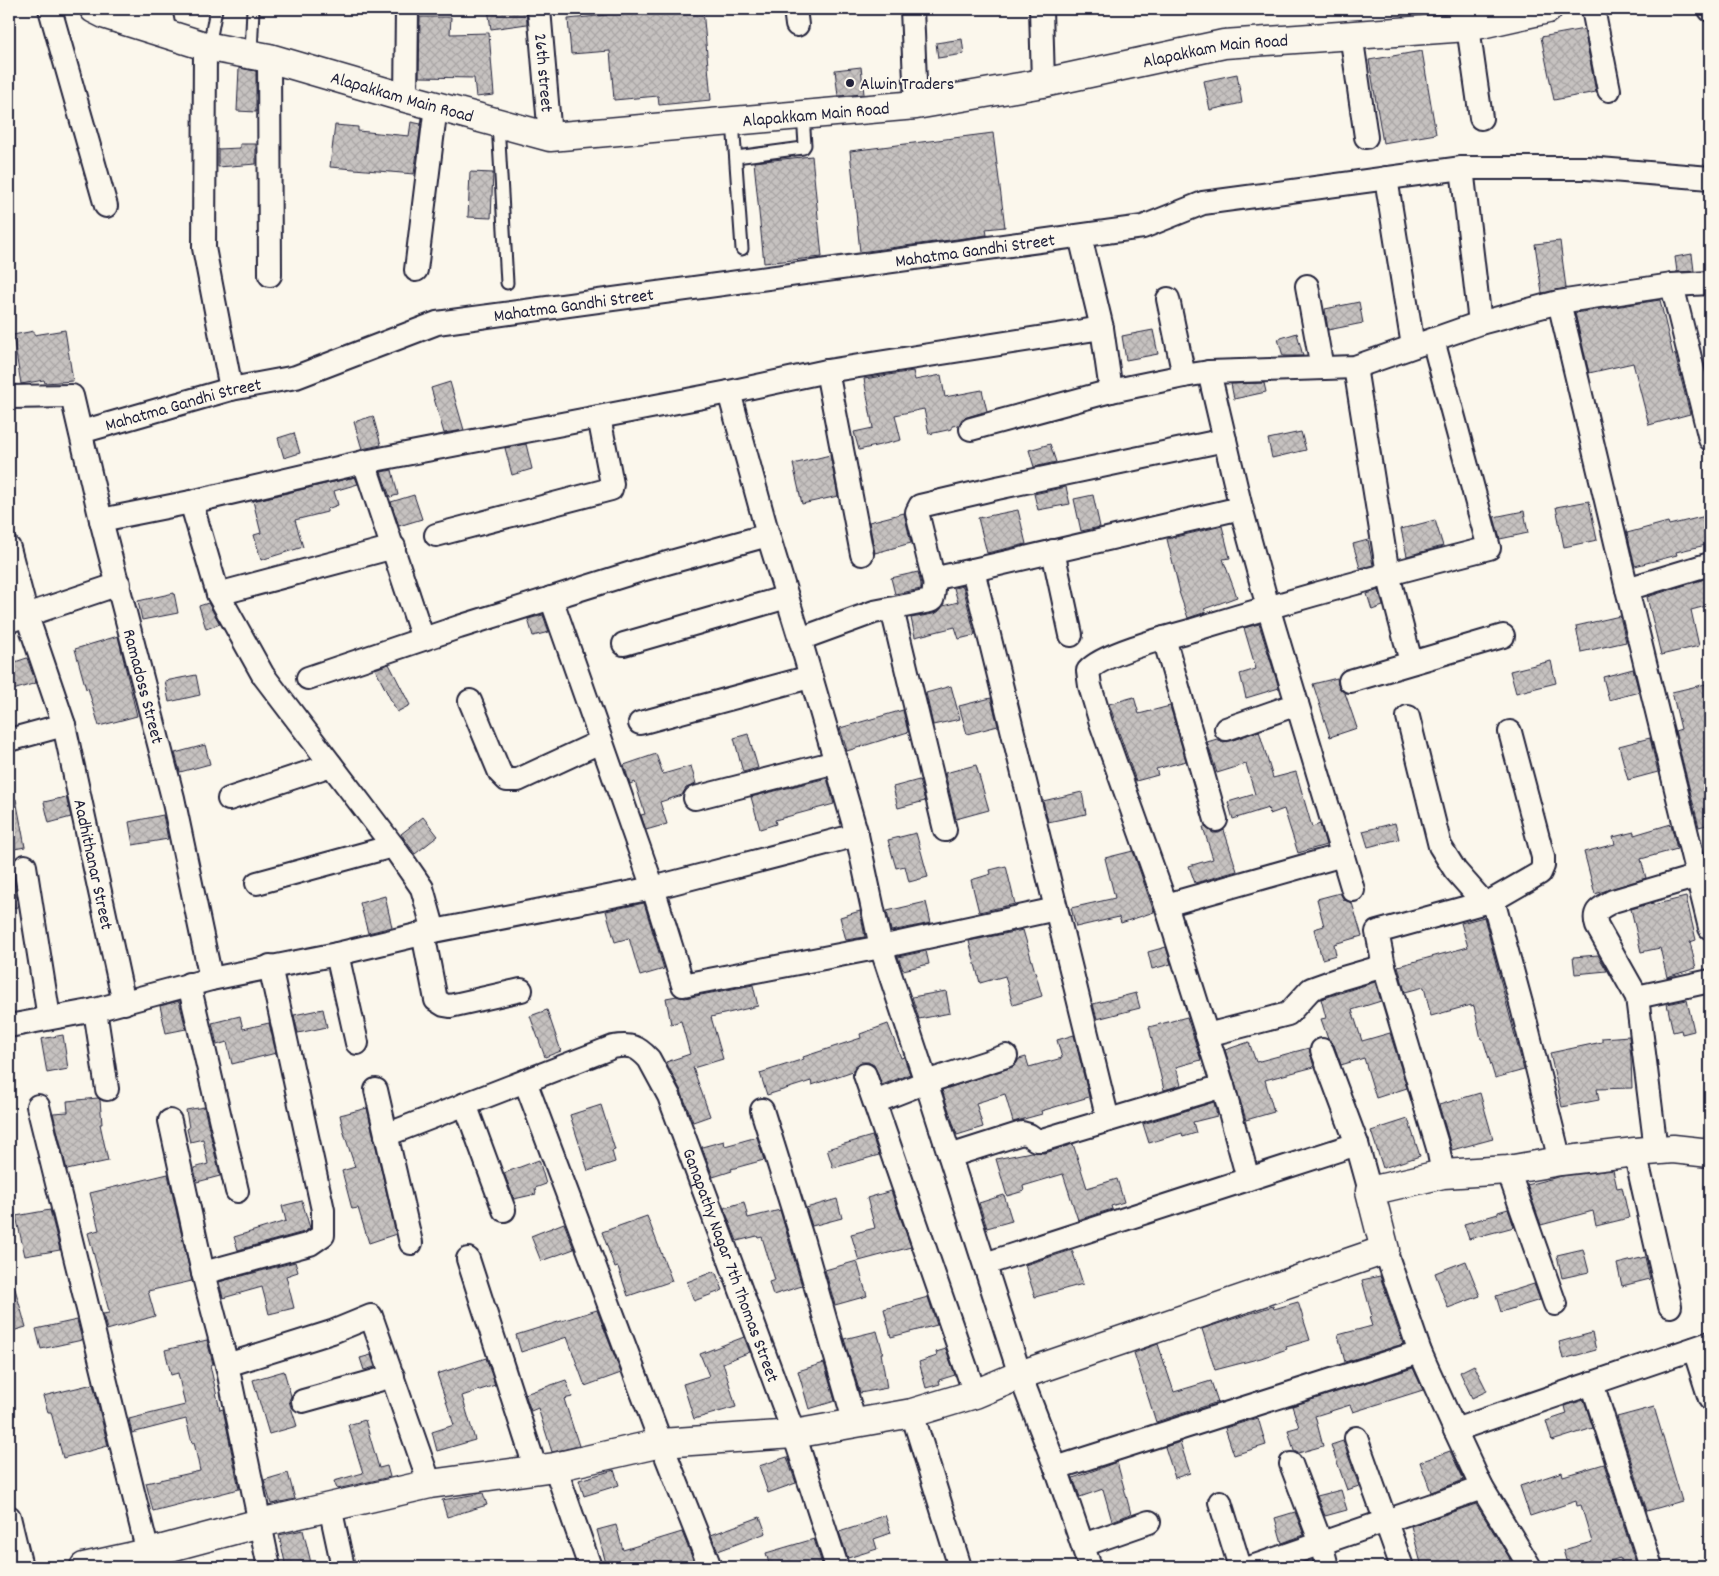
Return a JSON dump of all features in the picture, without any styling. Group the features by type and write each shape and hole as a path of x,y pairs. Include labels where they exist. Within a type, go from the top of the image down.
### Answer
{"street":[{"path":"50,9 106,206"},
{"name":"Alapakkam Main Road","path":"94,9 106,15 162,22 207,46 260,56 550,137 916,105 1042,83 1224,44 1468,27 1548,9"},
{"path":"406,98 407,9"},
{"name":"26th street","path":"539,9 550,137"},
{"path":"912,9 916,105"},
{"path":"1041,9 1042,83"},
{"path":"1593,9 1609,90"},
{"path":"1468,27 1481,118"},
{"path":"1351,34 1366,137"},
{"path":"207,46 204,248 231,389"},
{"path":"260,56 270,275"},
{"path":"416,270 436,106"},
{"path":"1462,168 1480,323"},
{"name":"Mahatma Gandhi Street","path":"81,432 231,389 296,377 437,323 1143,227 1203,203 1462,168 1587,168 1710,178"},
{"path":"1248,1179 1207,1035 1166,905 1101,723 1088,678 1088,671 1096,664 1144,644 1268,607 1489,548 1424,343 1386,178"},
{"path":"1080,236 1102,328 1111,391"},
{"path":"972,429 1111,391 1209,372 1355,368 1480,323 1559,302 1672,285 1710,283"},
{"path":"1672,285 1710,439"},
{"path":"1306,286 1322,368"},
{"path":"1168,299 1184,376"},
{"path":"1559,302 1710,928"},
{"path":"101,520 192,502 364,462 729,392 827,371 1102,328"},
{"path":"1355,368 1388,574 1411,662"},
{"path":"827,371 862,554"},
{"path":"1209,372 1241,508 1268,607 1353,890"},
{"path":"729,392 768,535 858,835 881,947 1020,1375 1056,1468 1090,1567"},
{"name":"Ramadoss Street","path":"9,397 72,396 101,520 173,798 211,978"},
{"path":"436,535 611,489 612,484 599,417"},
{"path":"800,639 874,612 892,610 932,600 935,590 934,581 917,512 920,506 996,488 1225,440"},
{"path":"364,462 394,547 423,639"},
{"path":"192,502 218,594 263,675 393,846 422,888 436,1000 450,1006 522,990"},
{"path":"934,581 942,576 1241,508"},
{"path":"308,678 551,598 638,571 768,535"},
{"path":"218,594 394,547"},
{"name":"Aadhithanar Street","path":"9,548 18,619 64,725 124,1003"},
{"path":"1053,551 1071,635"},
{"path":"1627,589 1710,564"},
{"path":"973,570 1108,1120"},
{"path":"18,619 119,584"},
{"path":"551,598 684,985 881,947 1056,908"},
{"path":"624,644 788,598"},
{"path":"892,610 946,830"},
{"path":"1350,681 1503,636"},
{"path":"1164,638 1216,820"},
{"path":"640,722 810,677"},
{"path":"470,701 500,773 507,780 518,780 600,742"},
{"path":"1226,729 1297,704"},
{"path":"1408,717 1440,846 1455,870 1489,902 1522,1007 1560,1161"},
{"path":"9,740 64,725"},
{"path":"1443,1174 1438,1148 1384,966 1377,932 1489,902 1540,873 1543,866 1542,857 1510,732"},
{"path":"695,798 836,762"},
{"path":"229,799 331,765"},
{"path":"9,1026 95,1010 211,978 337,954 428,932 652,888 858,835"},
{"path":"257,883 393,846"},
{"path":"1166,905 1343,855"},
{"path":"25,866 49,1018"},
{"path":"1670,1306 1645,1151 1636,997 1597,926 1595,918 1596,913 1601,908 1612,902 1698,876"},
{"path":"337,954 357,1044"},
{"path":"203,1273 310,1244 323,1235 323,1210 270,966"},
{"path":"1207,1035 1288,1014 1311,989 1384,966"},
{"path":"1636,997 1710,981"},
{"path":"189,984 237,1191"},
{"path":"95,1010 107,1089"},
{"name":"Ganapathy Nagar 7th Thomas Street","path":"386,1135 613,1047 623,1045 636,1047 649,1058 669,1096 794,1434 837,1567"},
{"path":"1322,1050 1357,1144 1385,1250 1420,1352 1482,1488 1530,1567"},
{"path":"875,1102 926,1082 1006,1056"},
{"path":"865,1075 975,1394"},
{"path":"525,1081 661,1443 710,1567"},
{"path":"950,1156 1022,1133 1036,1140 1042,1140 1223,1086"},
{"path":"376,1090 411,1243"},
{"path":"465,1104 504,1210"},
{"path":"38,1106 148,1553"},
{"path":"762,1110 802,1238 855,1424"},
{"path":"170,1121 203,1273 227,1365 269,1567"},
{"path":"985,1264 1357,1144"},
{"path":"1370,1192 1443,1174 1508,1170 1560,1161 1645,1151 1673,1149 1710,1153"},
{"path":"1508,1170 1555,1304"},
{"path":"84,1567 148,1553 260,1523 430,1484 545,1468 661,1443 794,1434 912,1413 975,1394 1020,1375 1385,1250"},
{"path":"468,1259 545,1468 590,1567"},
{"path":"227,1365 332,1332 371,1316 430,1484"},
{"path":"1455,1430 1702,1346 1710,1399"},
{"path":"1056,1468 1420,1352"},
{"path":"303,1401 393,1376"},
{"path":"1592,1383 1651,1567"},
{"path":"912,1413 960,1567"},
{"path":"1356,1438 1402,1567"},
{"path":"1291,1464 1321,1543 1327,1567"},
{"path":"1252,1567 1482,1488"},
{"path":"1220,1502 1240,1567"},
{"path":"330,1507 342,1567"},
{"path":"9,1518 21,1567"},
{"path":"1083,1545 1149,1522"}],"lane":[{"path":"207,46 216,9"},
{"path":"253,9 260,56"},
{"path":"736,156 803,148 805,146 803,115"},
{"path":"733,121 742,249"},
{"path":"498,123 507,283"}],"building":[{"path":"488,9 526,9 527,24 491,29"},
{"path":"646,9 703,9 711,100 659,105 658,96 614,100 610,51 571,54 568,19"},
{"path":"420,17 451,17 450,34 489,33 494,95 476,97 474,78 419,77"},
{"path":"1584,29 1596,92 1554,100 1541,37"},
{"path":"962,39 964,54 938,58 936,43"},
{"path":"1422,51 1436,134 1383,143 1369,60"},
{"name":"Alwin Traders","path":"861,67 864,94 838,96 835,70"},
{"path":"239,68 256,71 256,112 237,111"},
{"path":"1237,74 1242,103 1210,110 1204,81"},
{"path":"411,122 421,124 414,174 330,167 335,125 358,127 358,131 409,136"},
{"path":"993,133 1005,227 986,229 987,235 860,252 850,151"},
{"path":"240,144 256,144 256,164 218,167 218,149 240,148"},
{"path":"812,156 822,257 764,263 754,162"},
{"path":"470,172 493,173 491,218 468,217"},
{"path":"1560,241 1566,288 1542,293 1535,244"},
{"path":"1692,254 1694,271 1677,272 1675,257"},
{"path":"1660,300 1690,414 1649,425 1633,363 1589,373 1575,313"},
{"path":"1359,302 1363,323 1328,330 1325,309"},
{"path":"65,330 73,381 45,383 44,380 21,384 13,335 34,331 34,335"},
{"path":"1153,330 1158,354 1126,360 1122,336"},
{"path":"1297,333 1303,356 1283,356 1278,339"},
{"path":"913,371 915,380 941,375 945,397 982,390 987,411 962,419 959,425 952,426 952,429 929,434 924,409 895,415 901,440 859,450 854,432 873,428 864,379"},
{"path":"450,382 464,430 444,433 431,388"},
{"path":"1264,383 1266,392 1234,399 1231,384"},
{"path":"373,416 381,445 362,449 354,422"},
{"path":"1301,432 1306,450 1272,458 1268,439"},
{"path":"294,433 300,453 284,458 278,438"},
{"path":"526,444 532,469 512,475 505,448"},
{"path":"1050,444 1056,462 1034,467 1029,450"},
{"path":"830,455 838,496 802,504 793,464"},
{"path":"392,470 398,495 390,497 381,472"},
{"path":"355,477 358,484 334,491 338,505 327,509 327,512 295,520 303,547 261,560 254,535 261,533 253,501"},
{"path":"1066,487 1070,504 1038,510 1034,494"},
{"path":"414,495 422,519 399,526 391,502"},
{"path":"1093,495 1100,527 1081,531 1074,499"},
{"path":"1589,501 1597,540 1564,547 1556,507"},
{"path":"1018,510 1026,544 987,553 978,518"},
{"path":"1524,511 1528,533 1500,539 1494,517"},
{"path":"904,513 911,543 875,553 869,522"},
{"path":"1710,515 1710,544 1676,552 1677,555 1635,566 1627,533 1668,522 1669,525"},
{"path":"1435,520 1443,546 1407,556 1401,529"},
{"path":"1222,526 1230,558 1223,559 1237,597 1204,609 1206,612 1188,618 1179,592 1167,539"},
{"path":"1368,540 1373,565 1360,568 1353,544"},
{"path":"918,572 921,589 895,594 891,578"},
{"path":"1708,578 1710,605 1691,610 1699,646 1661,655 1647,597"},
{"path":"963,586 975,635 959,639 955,627 915,637 911,618 933,614 938,612 943,606 958,602 954,588"},
{"path":"1379,590 1383,606 1372,610 1367,594"},
{"path":"174,593 178,613 142,620 138,601"},
{"path":"208,603 220,624 206,629 199,606"},
{"path":"543,615 549,632 533,636 528,619"},
{"path":"1620,616 1626,642 1581,652 1576,626"},
{"path":"1259,624 1279,688 1246,698 1240,674 1256,669 1244,628"},
{"path":"118,636 137,716 99,726 75,649"},
{"path":"27,658 36,683 13,690 9,677 9,664"},
{"path":"1551,661 1556,683 1516,693 1510,671"},
{"path":"389,664 410,705 397,712 375,669"},
{"path":"1633,669 1639,692 1609,700 1603,677"},
{"path":"196,675 200,695 169,702 165,681"},
{"path":"1337,678 1338,685 1345,693 1357,728 1330,737 1313,684"},
{"path":"1710,683 1710,824 1699,827 1675,731 1681,729 1672,692"},
{"path":"951,686 960,719 933,725 926,693"},
{"path":"1134,697 1139,714 1170,706 1186,761 1156,769 1158,775 1136,781 1109,704"},
{"path":"991,698 998,726 967,734 959,706"},
{"path":"903,710 908,732 847,751 840,728"},
{"path":"1259,731 1273,778 1296,772 1312,827 1320,824 1326,845 1298,853 1284,809 1270,814 1268,808 1233,819 1228,802 1255,794 1246,764 1217,773 1207,742 1217,739 1223,742 1230,741"},
{"path":"748,734 758,768 743,772 734,738"},
{"path":"1650,738 1658,772 1628,780 1619,746"},
{"path":"205,745 210,764 180,772 175,753"},
{"path":"656,754 663,774 691,766 696,784 686,788 682,795 660,802 667,824 646,830 641,815 645,814 635,782 630,784 624,765"},
{"path":"976,765 989,810 956,819 945,773"},
{"path":"827,778 834,804 775,820 776,824 760,829 751,797"},
{"path":"919,780 925,801 898,808 893,787"},
{"path":"1082,792 1086,814 1048,822 1043,801"},
{"path":"66,797 71,817 49,823 44,802"},
{"path":"9,799 16,799 25,847 9,850"},
{"path":"163,815 168,839 133,845 129,822"},
{"path":"423,817 438,836 415,854 401,834"},
{"path":"1395,823 1399,839 1368,847 1363,831"},
{"path":"1671,824 1677,849 1641,859 1646,878 1595,894 1584,852 1615,844 1613,837 1634,832 1634,835"},
{"path":"1203,827 1213,833 1219,833 1224,830 1237,871 1195,883 1189,866 1213,859"},
{"path":"916,833 928,877 909,882 905,866 896,868 888,840"},
{"path":"1133,851 1154,912 1121,923 1119,917 1076,927 1071,908 1115,898 1105,858"},
{"path":"9,865 12,865 18,907 9,908"},
{"path":"1006,866 1015,904 979,912 971,880 991,874 990,870"},
{"path":"1340,893 1344,900 1352,903 1362,936 1334,944 1336,955 1322,959 1314,929 1324,926 1317,899"},
{"path":"385,896 392,927 368,933 360,903"},
{"path":"1686,897 1696,940 1690,942 1696,968 1667,977 1660,948 1641,952 1631,909"},
{"path":"926,902 931,923 891,931 887,911"},
{"path":"644,903 664,969 640,976 629,938 615,942 606,911"},
{"path":"860,911 865,937 846,940 840,917"},
{"path":"1484,917 1524,1070 1495,1078 1483,1039 1481,1039 1474,1006 1471,1007 1471,1005 1431,1016 1424,987 1405,992 1398,966 1468,947 1461,923"},
{"path":"1023,930 1042,996 1013,1005 1005,976 980,983 969,941"},
{"path":"1166,947 1171,964 1152,969 1148,952"},
{"path":"926,951 929,964 903,970 898,957"},
{"path":"1598,955 1607,971 1575,974 1573,957"},
{"path":"1375,982 1381,1001 1352,1010 1362,1041 1390,1033 1407,1088 1376,1098 1364,1058 1341,1065 1334,1045 1328,1039 1321,1019 1326,1018 1321,999"},
{"path":"753,985 758,1006 711,1017 723,1059 693,1068 710,1116 693,1122 681,1091 666,1062 690,1054 681,1021 671,1024 666,998 677,996 685,998"},
{"path":"946,991 950,1013 919,1019 912,997"},
{"path":"1136,993 1140,1008 1097,1019 1093,1004"},
{"path":"1687,1000 1694,1031 1682,1034 1681,1030 1673,1032 1667,1004"},
{"path":"179,1001 186,1029 166,1033 160,1006"},
{"path":"323,1009 327,1027 298,1033 294,1015"},
{"path":"547,1010 561,1051 545,1057 530,1016"},
{"path":"240,1016 243,1029 269,1023 276,1053 232,1064 227,1042 217,1045 212,1023"},
{"path":"1187,1017 1201,1060 1176,1067 1181,1085 1164,1090 1149,1027"},
{"path":"888,1024 901,1058 904,1057 910,1074 882,1085 874,1065 868,1062 861,1062 855,1066 853,1071 812,1085 811,1081 767,1095 760,1073 861,1038 860,1034"},
{"path":"63,1035 68,1069 47,1073 41,1039"},
{"path":"1074,1035 1089,1097 1041,1111 1042,1114 1013,1122 1005,1094 976,1103 983,1127 957,1135 942,1090 1010,1068 1019,1059 1026,1057 1029,1067 1062,1058 1057,1040"},
{"path":"1629,1036 1632,1088 1597,1089 1599,1100 1562,1107 1550,1053 1602,1042 1602,1038"},
{"path":"1249,1042 1256,1062 1309,1048 1314,1067 1265,1080 1274,1112 1246,1120 1225,1050"},
{"path":"1480,1093 1493,1139 1452,1150 1439,1105"},
{"path":"98,1098 100,1100 102,1124 100,1124 108,1161 67,1170 53,1113 68,1112 67,1101"},
{"path":"1214,1102 1217,1116 1193,1122 1196,1133 1183,1137 1182,1133 1149,1143 1143,1124"},
{"path":"601,1105 615,1150 612,1151 615,1162 588,1171 570,1115"},
{"path":"204,1107 220,1176 197,1182 194,1168 208,1164 203,1139 190,1142 186,1110"},
{"path":"367,1108 396,1234 369,1243 358,1208 352,1209 342,1171 355,1167 340,1115"},
{"path":"1408,1119 1420,1156 1383,1168 1371,1131"},
{"path":"872,1136 879,1155 833,1168 827,1149"},
{"path":"757,1137 764,1160 731,1169 732,1171 713,1177 702,1147 724,1141 725,1146"},
{"path":"1073,1144 1087,1188 1117,1179 1124,1202 1111,1206 1112,1209 1078,1220 1063,1174 1023,1186 1024,1191 1007,1196 996,1159 1031,1152 1045,1153"},
{"path":"539,1160 546,1184 535,1188 536,1194 514,1199 504,1173"},
{"path":"1613,1170 1617,1188 1622,1187 1629,1218 1596,1226 1593,1211 1541,1225 1527,1185 1562,1176"},
{"path":"168,1174 192,1281 148,1291 155,1316 107,1330 103,1314 109,1313 109,1311 88,1233 99,1230 90,1193"},
{"path":"891,1191 911,1247 859,1261 851,1234 875,1228 867,1198"},
{"path":"1004,1195 1012,1221 987,1228 979,1203"},
{"path":"837,1199 842,1218 812,1226 806,1208"},
{"path":"302,1201 310,1228 304,1232 238,1250 234,1237 286,1221 282,1206"},
{"path":"744,1202 748,1218 780,1210 802,1286 773,1295 769,1282 775,1280 762,1237 758,1238 757,1236 737,1241 724,1208"},
{"path":"1508,1209 1514,1227 1469,1239 1464,1224 1498,1214 1498,1212"},
{"path":"50,1210 60,1250 25,1256 16,1216"},
{"path":"647,1216 672,1281 628,1296 618,1267 615,1268 602,1232"},
{"path":"564,1223 574,1249 541,1261 531,1236"},
{"path":"1583,1249 1589,1272 1562,1278 1557,1255"},
{"path":"1072,1250 1083,1284 1035,1297 1025,1265"},
{"path":"1645,1257 1650,1279 1622,1286 1617,1264"},
{"path":"857,1261 867,1296 835,1305 825,1270"},
{"path":"1466,1261 1480,1296 1448,1308 1435,1273"},
{"path":"295,1262 298,1272 286,1276 294,1308 269,1314 262,1287 223,1298 219,1282"},
{"path":"715,1271 723,1290 694,1301 687,1282"},
{"path":"1380,1276 1403,1344 1345,1362 1338,1335 1372,1326 1369,1317 1372,1316 1362,1280"},
{"path":"13,1282 26,1327 9,1332 9,1283"},
{"path":"1534,1284 1540,1300 1501,1312 1496,1296"},
{"path":"928,1297 937,1325 891,1337 884,1309"},
{"path":"1298,1302 1310,1340 1286,1347 1287,1349 1261,1358 1215,1370 1202,1329 1273,1306 1274,1309"},
{"path":"597,1310 621,1373 585,1386 567,1337 521,1352 516,1335"},
{"path":"77,1320 82,1340 41,1349 36,1329"},
{"path":"877,1331 883,1353 881,1353 887,1388 860,1393 844,1339"},
{"path":"1592,1333 1596,1350 1563,1359 1559,1342"},
{"path":"744,1337 750,1352 723,1363 736,1407 694,1419 683,1384 709,1376 700,1354"},
{"path":"207,1340 213,1364 210,1365 220,1410 223,1409 239,1489 153,1511 146,1483 200,1471 194,1442 192,1443 186,1419 132,1433 129,1419 185,1405 178,1373 171,1375 165,1350"},
{"path":"1158,1344 1174,1392 1211,1381 1218,1402 1156,1422 1134,1353"},
{"path":"946,1349 955,1375 939,1380 940,1384 926,1388 919,1362 937,1356 936,1352"},
{"path":"371,1355 375,1367 364,1370 360,1358"},
{"path":"486,1358 495,1385 462,1396 475,1440 437,1451 432,1432 454,1425 437,1374"},
{"path":"824,1363 835,1401 809,1409 798,1371"},
{"path":"1474,1365 1487,1391 1472,1398 1460,1372"},
{"path":"1413,1368 1423,1390 1353,1412 1350,1405 1315,1416 1323,1446 1298,1453 1294,1451 1288,1430 1299,1427 1292,1406"},
{"path":"284,1371 291,1396 289,1401 297,1426 269,1434 253,1380"},
{"path":"566,1380 572,1397 564,1399 579,1446 552,1452 538,1408 531,1411 525,1394"},
{"path":"93,1384 108,1446 63,1458 51,1412 48,1412 43,1396"},
{"path":"1584,1400 1593,1428 1552,1441 1546,1421 1567,1414 1565,1406"},
{"path":"1654,1407 1682,1501 1647,1511 1617,1417"},
{"path":"1258,1418 1266,1445 1234,1455 1225,1428"},
{"path":"365,1420 379,1468 387,1466 390,1477 337,1489 334,1481 363,1473 348,1425"},
{"path":"1343,1441 1359,1486 1347,1490 1331,1445"},
{"path":"1180,1442 1190,1473 1175,1478 1165,1447"},
{"path":"1450,1451 1464,1480 1431,1492 1420,1462"},
{"path":"787,1457 796,1483 768,1493 759,1466"},
{"path":"1117,1462 1131,1514 1112,1521 1103,1489 1080,1497 1073,1478"},
{"path":"1604,1464 1637,1567 1622,1567 1620,1558 1588,1567 1568,1567 1563,1550 1592,1542 1581,1505 1577,1506 1576,1501 1530,1516 1520,1486 1562,1472 1563,1476"},
{"path":"614,1470 619,1485 584,1496 579,1480"},
{"path":"288,1473 295,1499 271,1504 264,1480"},
{"path":"1341,1490 1347,1510 1325,1516 1317,1496"},
{"path":"483,1493 487,1505 447,1517 442,1500"},
{"path":"1476,1504 1509,1557 1512,1567 1422,1567 1411,1526"},
{"path":"1295,1512 1304,1535 1282,1543 1275,1518"},
{"path":"885,1515 891,1533 874,1539 877,1549 848,1558 839,1532 871,1522 871,1520"},
{"path":"760,1517 766,1533 718,1551 711,1535"},
{"path":"616,1525 623,1550 682,1532 696,1567 607,1567 597,1530"},
{"path":"303,1530 312,1567 286,1567 279,1535"},
{"path":"814,1539 823,1567 770,1567 766,1553"}],"place":[{"name":"Alwin Traders","path":"850,83"}]}
